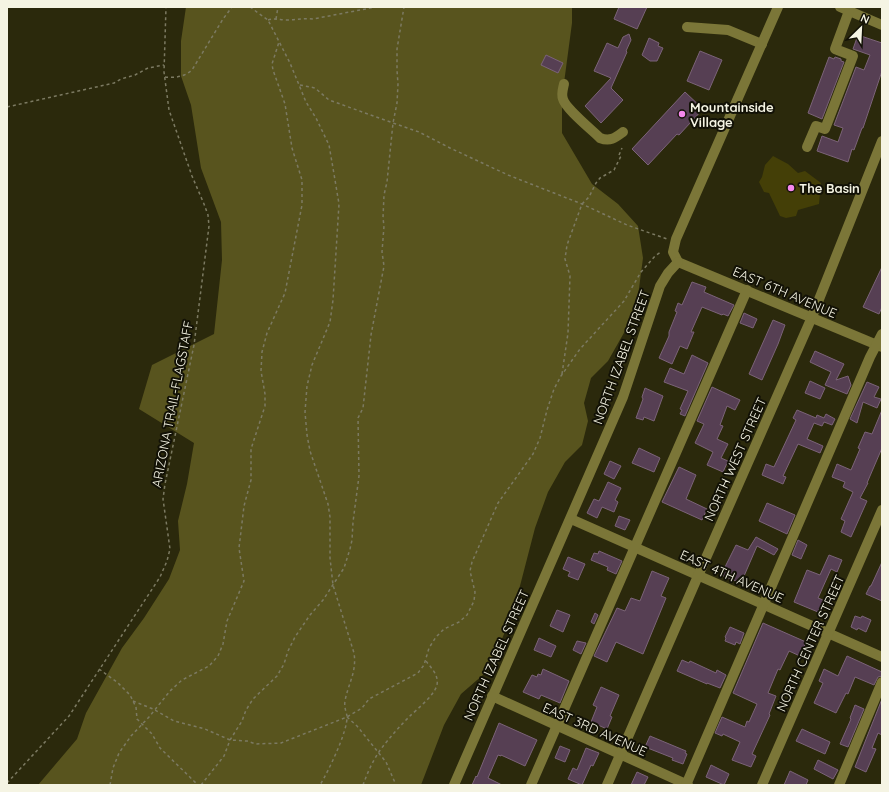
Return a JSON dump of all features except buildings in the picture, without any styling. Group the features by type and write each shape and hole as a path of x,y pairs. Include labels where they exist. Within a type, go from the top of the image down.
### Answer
{"street":[{"path":"678,262 673,252 676,239 778,7"},
{"path":"807,147 816,126 825,129 853,56 835,49 845,9 882,25"},
{"path":"687,27 728,30 762,44"},
{"path":"564,84 562,92 563,100 568,107 600,138 606,140 613,139 623,132"},
{"name":"NORTH WEST STREET","path":"607,785 812,317 882,142"},
{"name":"EAST 6TH AVENUE","path":"678,262 879,346"},
{"name":"NORTH IZABEL STREET","path":"454,785 623,397 660,286 668,273 678,262"},
{"path":"532,785 746,290"},
{"path":"686,785 870,357 879,346 882,334"},
{"name":"NORTH CENTER STREET","path":"762,785 882,510"},
{"name":"EAST 4TH AVENUE","path":"571,519 882,657"},
{"path":"839,785 882,682"},
{"name":"EAST 3RD AVENUE","path":"492,696 686,785"}],"path":[{"name":"ARIZONA TRAIL-FLAGSTAFF","path":"7,783 69,716 160,577 167,561 170,549 163,499 194,345 209,226 206,209 192,176 169,110 164,65 166,7"},
{"path":"165,77 177,78 188,74 192,70 232,7"},
{"path":"250,7 268,20 290,62 306,102 316,118 329,145 339,204 333,300 330,322 312,365 307,386 305,401 307,435 310,451 328,504 330,517 330,558 333,585 356,664 345,702 345,710 347,716 386,762 396,785"},
{"path":"276,19 278,7"},
{"path":"268,20 303,18 314,19 376,7"},
{"path":"201,785 212,769 220,762 252,699 277,676 284,664 288,651 295,637 310,615 323,600 344,568 350,550 359,476 358,418 363,408 371,335 384,266 382,252 384,226 383,205 398,84 397,49 400,28 404,15 404,7"},
{"path":"110,785 113,768 119,753 170,690 182,680 209,666 218,656 223,644 227,621 244,581 239,548 244,506 251,480 251,449 265,406 265,394 261,371 262,352 267,333 285,293 302,205 302,180 292,148 285,104 272,64 279,42"},
{"path":"7,107 114,83 148,68 164,65"},
{"path":"300,85 311,87 329,100 419,132 494,169 582,204 627,225 668,239"},
{"path":"561,376 568,333 570,276 565,259 567,246 582,204 589,197 600,178 614,170 621,156 619,155 622,148"},
{"path":"133,701 155,710 174,721 205,728 230,740 247,741 256,744 282,743 347,716 362,708 369,699 418,673 424,665 429,648 436,637 444,629 459,622 467,615 474,601 475,592 470,571 472,562 498,503 533,454 540,438 554,389 561,376 580,349 624,301 641,272 655,256 661,252"},
{"path":"363,785 368,770 383,746 434,692 437,679 426,661"},
{"path":"99,669 117,682 130,695 136,707 137,719 152,734 160,748 198,785"},
{"path":"320,785 332,763 344,731 347,716"}],"shaded area":[{"path":"186,7 572,7 572,23 562,98 562,133 592,184 618,204 638,226 643,258 638,296 625,331 608,361 591,378 584,403 588,421 582,445 565,462 548,492 535,528 514,609 500,644 484,674 461,694 444,725 421,785 38,785 77,739 86,713 122,648 144,618 169,579 180,550 178,521 187,484 194,443 139,409 152,365 214,334 222,260 221,222 201,168 191,105 181,76 181,41"},
{"name":"The Basin","path":"773,156 788,164 798,173 805,171 821,183 819,204 798,210 796,216 786,218 780,216 769,193 764,192 759,182 765,165"}],"place":[{"name":"Mountainside Village","path":"682,114"},
{"name":"The Basin","path":"791,188"}]}
